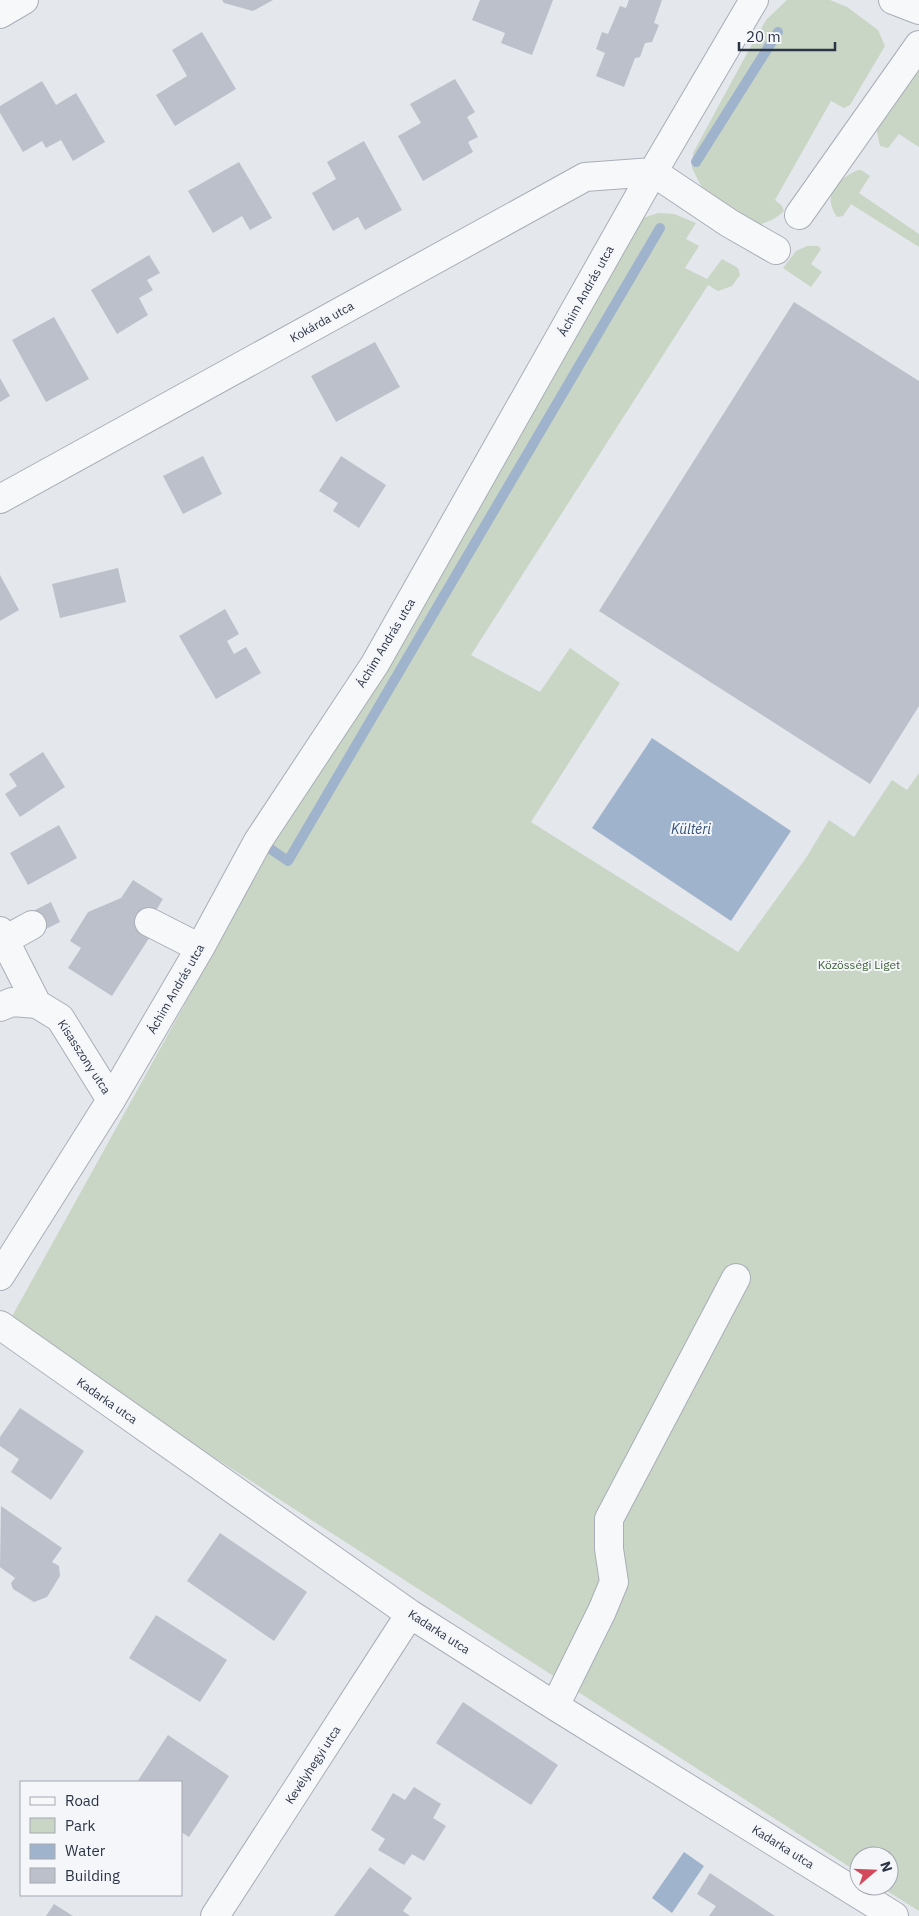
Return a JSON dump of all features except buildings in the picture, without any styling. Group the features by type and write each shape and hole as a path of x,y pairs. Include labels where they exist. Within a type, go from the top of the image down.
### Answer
{"street":[{"path":"0,14 24,0"},
{"name":"Áchim András utca","path":"0,1276 111,1100 200,948 258,841 375,664 653,172 754,0"},
{"path":"893,0 919,10"},
{"path":"799,216 919,45"},
{"path":"653,172 722,218 776,250"},
{"name":"Kokárda utca","path":"0,499 585,177 653,172"},
{"path":"149,922 200,948"},
{"path":"32,925 2,936 37,1004"},
{"name":"Kisasszony utca","path":"0,1007 12,1002 37,1004 60,1018 111,1100"},
{"path":"555,1706 602,1611 614,1582 609,1549 609,1519 736,1278"},
{"name":"Kadarka utca","path":"0,1325 410,1614 883,1913"},
{"name":"Kevélyhegyi utca","path":"215,1916 410,1614"}],"green space":[{"path":"787,0 830,0 847,7 878,30 885,46 850,105 844,108 831,101 775,200 782,206 784,211 768,222 750,226 701,186 692,168 693,153 758,33 767,19"},
{"path":"919,61 919,147 899,134 888,148 880,146 875,123"},
{"path":"858,170 870,176 859,193 919,234 919,247 851,204 843,216 837,217 832,209 831,195 838,183"},
{"name":"Közösségi Liget","path":"658,213 674,214 696,223 686,239 699,246 685,268 707,279 722,259 738,268 740,275 732,286 718,291 708,285 471,655 540,692 570,648 620,683 531,822 738,952 806,858 829,820 854,837 892,780 907,790 919,773 919,1911 895,1896 899,1896 899,1846 849,1846 849,1867 212,1456 10,1320 337,729 629,232 643,218"},
{"path":"807,246 818,246 821,249 811,264 822,272 811,287 783,268 796,251"}],"water":[{"name":"Kültéri","path":"652,738 791,831 731,921 592,828"},
{"path":"684,1852 704,1866 672,1913 652,1898"}],"waterway":[{"path":"696,162 778,32"},
{"path":"259,841 288,861 660,228"}]}
